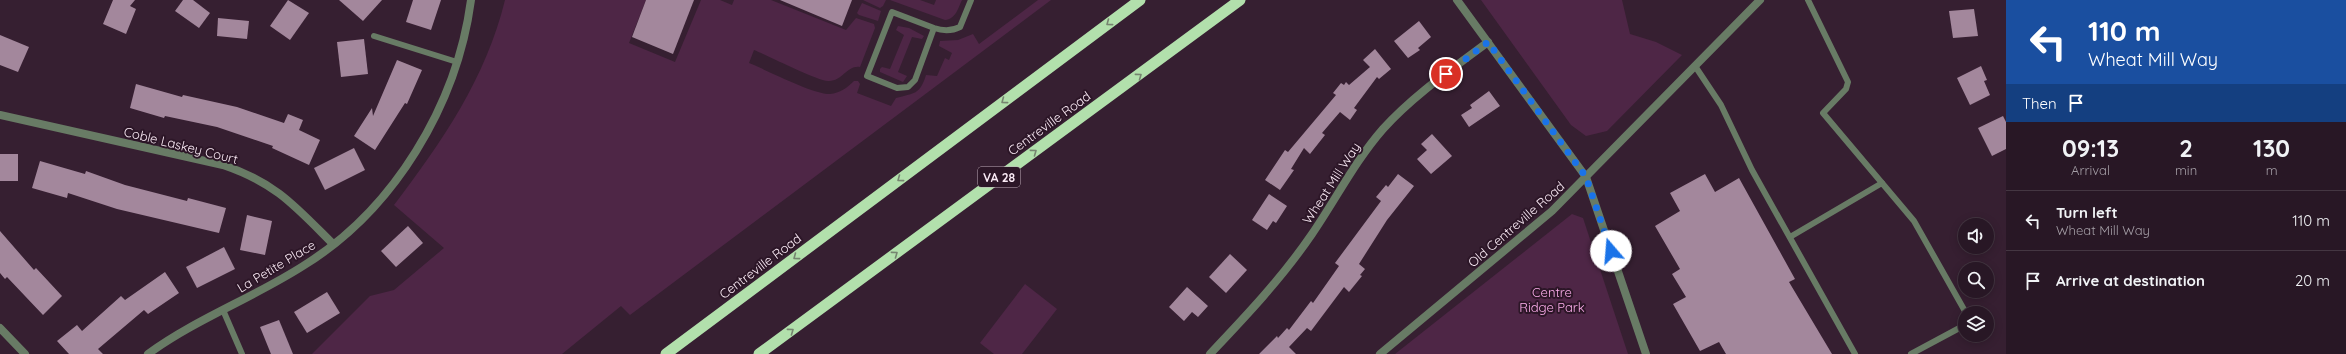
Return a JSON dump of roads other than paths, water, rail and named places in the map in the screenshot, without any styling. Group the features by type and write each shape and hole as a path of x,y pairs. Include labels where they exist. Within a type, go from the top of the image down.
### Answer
{"highway":[{"name":"Centreville Road","path":"666,354 1140,0"},
{"name":"Centreville Road","path":"759,354 1240,0"}],"street":[{"name":"La Petite Place","path":"148,354 188,328 304,266 333,244 375,205 403,170 436,116 457,62 471,0"},
{"path":"1457,0 1586,177 1646,354"},
{"name":"Old Centreville Road","path":"1380,354 1527,234 1586,177 1760,0"},
{"name":"Wheat Mill Way","path":"1210,354 1278,280 1312,234 1356,163 1383,130 1422,92 1488,42"},
{"name":"Coble Laskey Court","path":"0,115 223,165 246,173 285,197 333,244"},
{"path":"0,328 25,354"}],"lane":[{"path":"934,28 915,80 908,87 897,88 867,76 892,12 934,28 948,30 960,27 971,0"},
{"path":"1808,0 1848,82 1846,89 1823,113 1914,221 1962,306"},
{"path":"374,36 457,62"},
{"path":"1695,66 1721,105 1752,170 1855,354"},
{"path":"1790,237 1882,183"},
{"path":"223,310 242,354"},
{"path":"1911,354 1958,328"}],"park label":[{"name":"Centre Ridge Park","path":"1552,300"}]}
